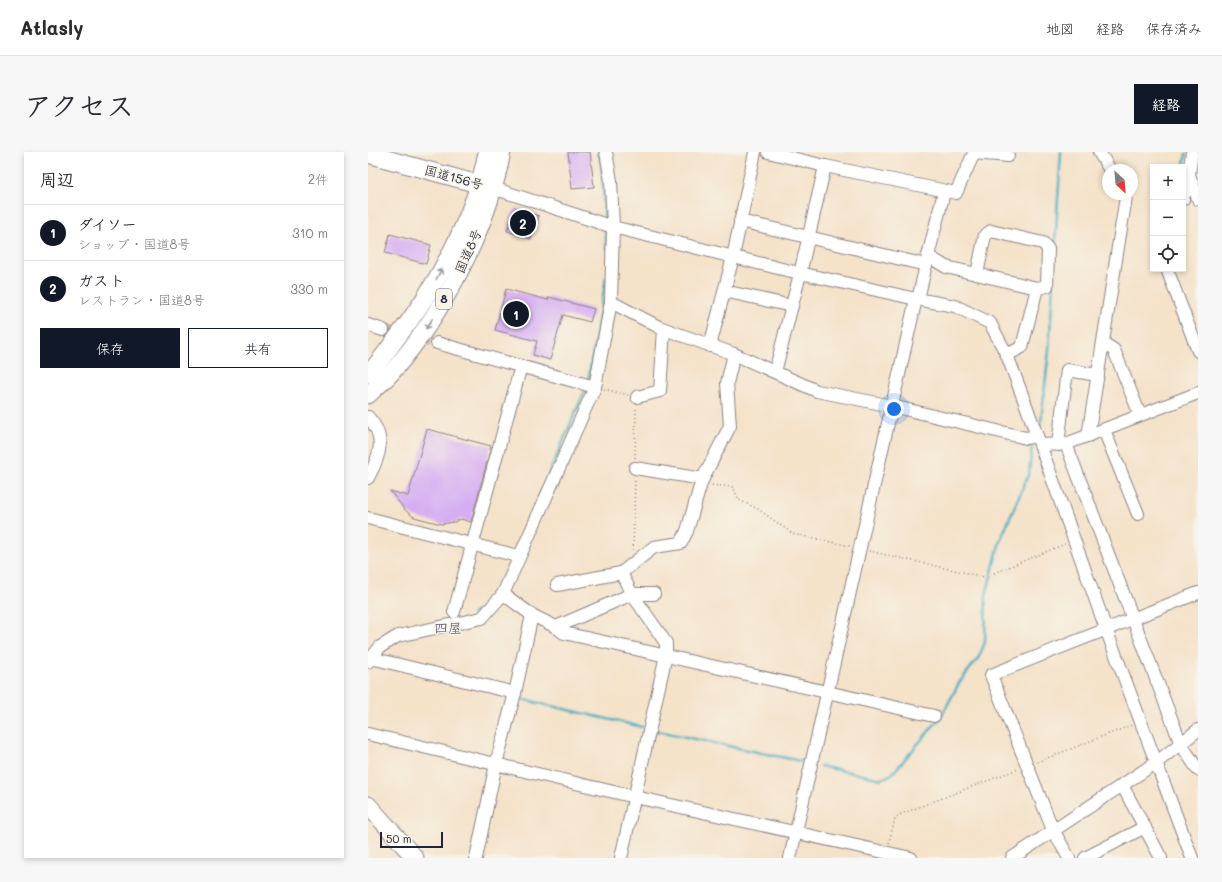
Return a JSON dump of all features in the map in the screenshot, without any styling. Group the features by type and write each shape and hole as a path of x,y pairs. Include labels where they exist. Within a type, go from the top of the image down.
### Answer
{"highway":[{"name":"国道8号","path":"368,395 392,372 425,329 457,277 482,221 486,186 487,152"},
{"name":"国道8号","path":"368,374 406,327 430,292 469,212 486,186 502,152"},
{"name":"国道156号","path":"368,154 486,186"},
{"path":"368,405 374,399 392,372"},
{"path":"368,805 415,858"},
{"path":"368,822 400,858"}],"street":[{"path":"515,693 370,660 380,648 398,636 482,618 502,594 515,556 595,387 611,302 607,225 611,180 606,152"},
{"path":"710,346 732,257 755,152"},
{"path":"768,152 825,166 956,194 974,153 1008,156"},
{"path":"1099,152 1106,164"},
{"path":"1192,152 1193,175 1198,199"},
{"path":"775,372 825,166"},
{"path":"1186,192 1193,175"},
{"path":"486,186 607,225 732,257 800,274 955,306 990,323 1007,355 1106,629 1192,858"},
{"path":"790,858 916,299 919,295 944,192"},
{"path":"1088,436 1126,200"},
{"path":"740,221 808,237 927,260 946,267 976,274 1037,288 1047,286 1048,249 1043,243 991,231 985,235 976,274"},
{"path":"1168,272 1198,351"},
{"path":"1007,355 1022,347 1037,288"},
{"path":"724,291 792,306"},
{"path":"611,302 664,329 734,354 817,391 892,406 1038,441 1062,444 1088,436 1198,393"},
{"path":"368,325 383,330"},
{"path":"637,397 660,391 664,329"},
{"path":"437,343 595,387"},
{"path":"1103,343 1114,350 1140,415"},
{"path":"557,585 621,573 654,547 681,543 687,531 702,481 730,426 727,383 734,354"},
{"path":"454,612 521,366"},
{"path":"1098,375 1066,370 1062,444 1133,619 1181,744 1198,770"},
{"path":"368,417 373,422 379,435 380,448 377,462 368,478"},
{"path":"1104,430 1138,514"},
{"path":"635,468 702,481"},
{"path":"368,518 515,556"},
{"path":"620,858 666,655 666,643 632,594 621,573"},
{"path":"502,594 532,615 556,627 564,633 934,716"},
{"path":"556,627 632,594 654,594"},
{"path":"1070,858 1053,830 992,675 1198,594"},
{"path":"476,858 496,764 515,693 532,615"},
{"path":"1012,858 1157,762 1198,730"},
{"path":"368,734 635,797 911,858"},
{"path":"1122,785 1161,858"},
{"path":"1085,858 1145,827"}],"path":[{"path":"702,481 733,487 739,500 758,509 793,534 984,577"},
{"path":"994,574 1074,540"},
{"path":"887,853 895,818 901,814 1141,721"}],"building":[{"path":"568,152 590,152 594,187 572,189"},
{"path":"515,208 539,216 531,239 507,231"},
{"path":"390,234 431,245 426,264 385,253"},
{"path":"506,289 548,300 549,297 594,309 590,322 563,315 550,360 533,355 537,341 495,330"},
{"path":"427,429 491,446 471,522 461,519 454,522 441,524 414,517 405,510 390,491 408,496"}],"waterway":[{"path":"598,152 601,161 605,221"},
{"path":"1053,277 1061,152"},
{"path":"1184,164 1186,154"},
{"path":"605,228 607,249"},
{"path":"588,381 606,278"},
{"path":"1040,425 1049,350 1053,284"},
{"path":"524,532 586,388"},
{"path":"820,766 882,779 892,774 941,717 959,683 979,657 985,642 986,595 1000,541 1029,473 1032,446"},
{"path":"495,595 503,579"},
{"path":"472,614 483,608"},
{"path":"517,698 642,727"},
{"path":"653,730 805,762"}],"tunnel":[{"path":"383,330 437,343"}],"place":[{"name":"ガスト","path":"523,223"},
{"name":"ダイソー","path":"516,314"}],"district":[{"name":"四屋","path":"448,628"}]}
